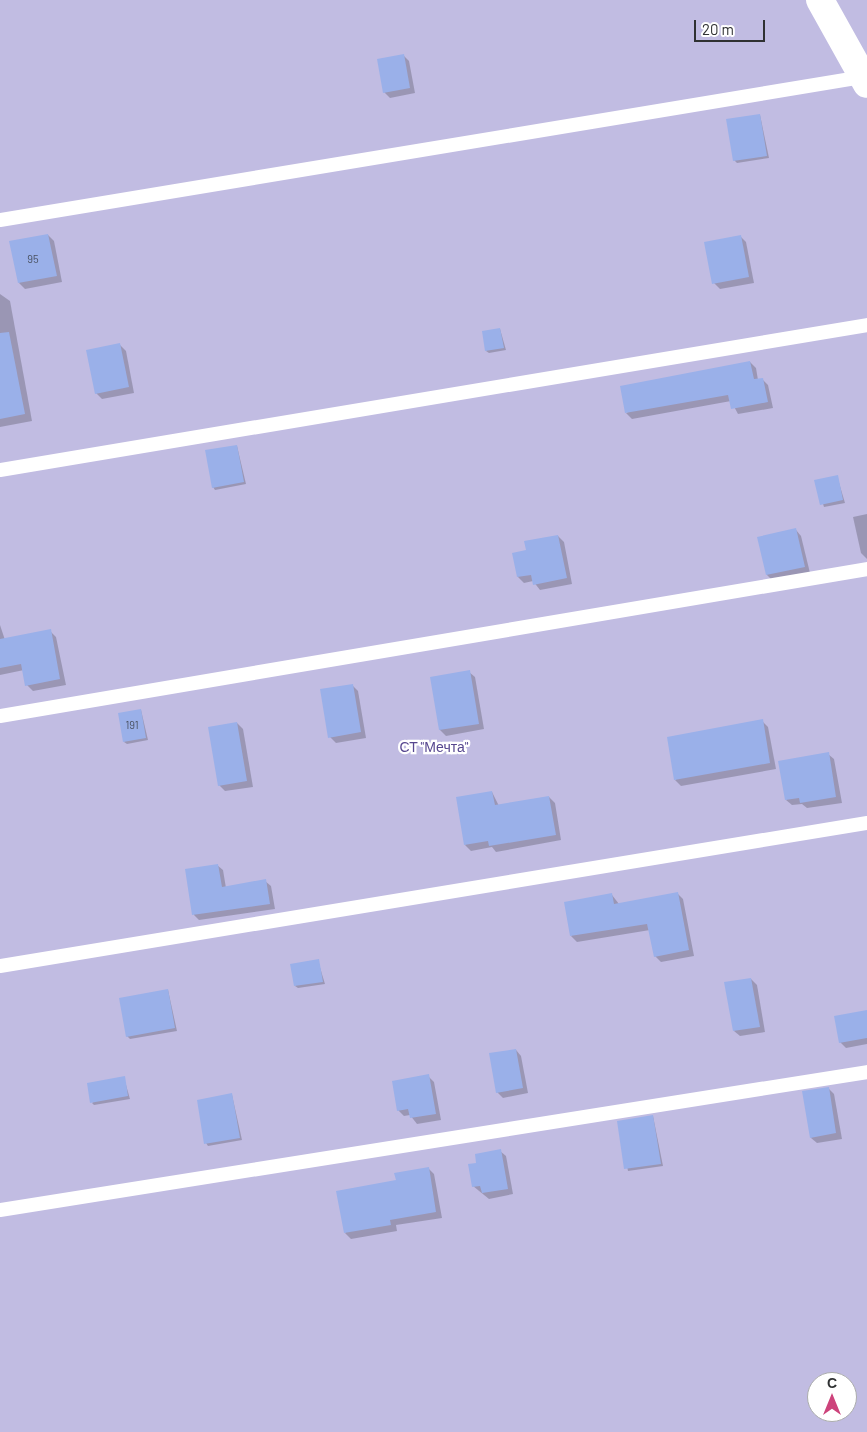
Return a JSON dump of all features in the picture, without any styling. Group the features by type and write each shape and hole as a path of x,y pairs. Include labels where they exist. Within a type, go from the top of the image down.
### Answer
{"street":[{"path":"820,0 865,81"}],"lane":[{"path":"0,220 865,81"},
{"path":"0,470 867,325"},
{"path":"0,716 867,569"},
{"path":"0,966 867,823"},
{"path":"0,1210 867,1072"}],"green space":[{"name":"СТ \"Мечта\"","path":"0,0 867,0 867,1432 0,1432"}],"building":[{"path":"404,54 410,88 383,93 377,59"},
{"path":"760,114 767,156 733,161 726,119"},
{"path":"48,234 57,276 18,283 9,241"},
{"path":"741,235 749,277 712,284 704,242"},
{"path":"500,328 504,348 485,351 482,331"},
{"path":"9,332 25,414 0,419 0,333"},
{"path":"120,343 129,387 95,394 86,350"},
{"path":"750,361 754,379 763,378 768,402 731,409 728,395 625,413 620,386"},
{"path":"237,445 244,482 212,488 205,450"},
{"path":"838,475 843,500 820,505 814,480"},
{"path":"796,528 805,567 766,575 757,537"},
{"path":"558,535 567,578 533,585 531,575 517,577 512,553 526,550 524,541"},
{"path":"51,629 60,679 25,686 21,664 0,668 0,639"},
{"path":"470,670 479,724 439,730 430,677"},
{"path":"353,684 361,732 328,738 320,689"},
{"path":"141,709 146,738 123,742 118,713"},
{"path":"763,719 770,763 674,780 667,737"},
{"path":"237,722 247,781 218,786 208,727"},
{"path":"829,752 836,797 800,803 799,798 785,800 778,761"},
{"path":"492,791 495,805 549,796 556,835 489,846 488,841 464,845 456,797"},
{"path":"218,864 222,887 266,879 270,904 192,915 185,869"},
{"path":"678,892 689,950 654,957 647,924 570,936 564,902 612,893 614,904"},
{"path":"319,959 323,982 294,986 290,964"},
{"path":"751,978 760,1027 733,1031 724,982"},
{"path":"168,989 175,1028 126,1037 119,998"},
{"path":"867,1010 867,1038 839,1043 834,1016"},
{"path":"516,1049 523,1088 496,1093 489,1053"},
{"path":"429,1074 436,1114 410,1118 408,1109 397,1111 392,1081"},
{"path":"125,1076 128,1096 90,1103 87,1083"},
{"path":"829,1087 836,1133 810,1138 802,1091"},
{"path":"232,1093 240,1138 204,1144 197,1100"},
{"path":"653,1115 661,1164 624,1169 617,1121"},
{"path":"501,1149 508,1189 482,1193 480,1186 472,1187 468,1164 476,1163 475,1154"},
{"path":"429,1167 436,1212 390,1220 391,1225 344,1233 336,1191 396,1180 394,1173"}]}
